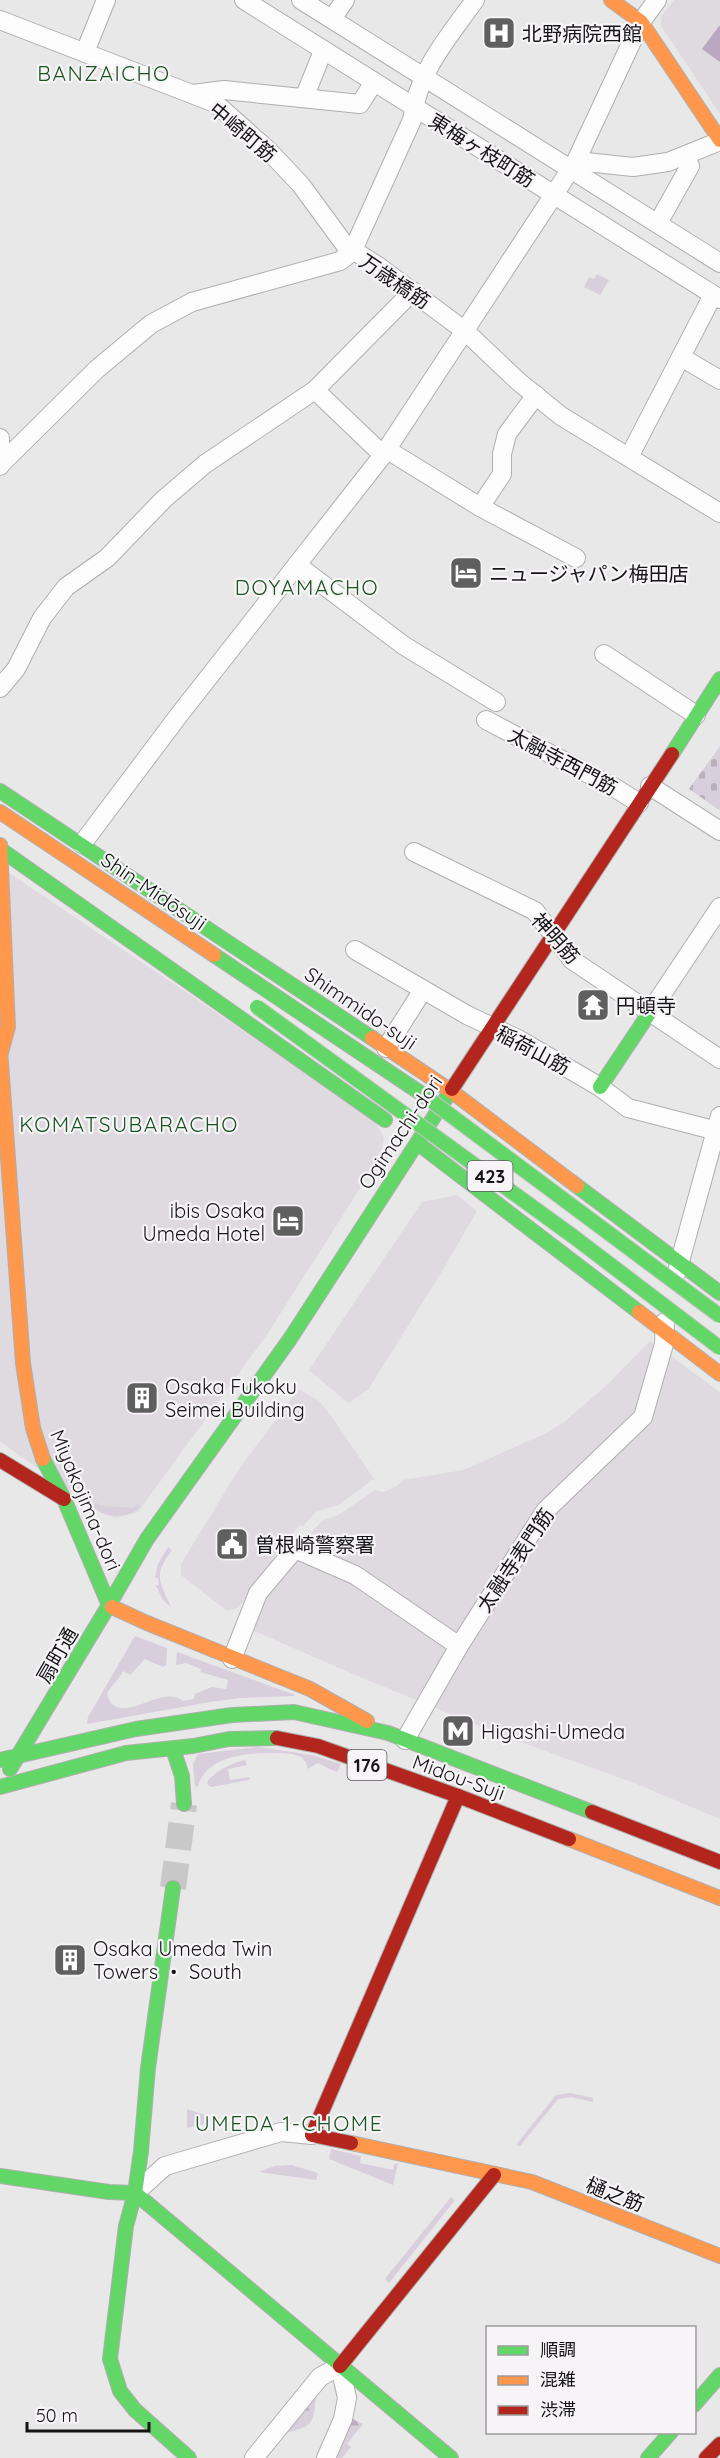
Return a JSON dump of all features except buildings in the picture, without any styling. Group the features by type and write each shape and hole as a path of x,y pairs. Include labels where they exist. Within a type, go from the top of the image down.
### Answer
{"main road":[{"path":"611,0 641,22 720,140"},
{"name":"Ogimachi-dori","path":"109,1605 147,1539 290,1339 407,1135 451,1091 720,679"},
{"name":"Shimmido-suji","path":"0,791 451,1091 720,1293"},
{"name":"Shin-Midōsuji","path":"0,812 286,1002"},
{"path":"0,837 119,916"},
{"path":"0,848 407,1135 720,1374"},
{"name":"Miyakojima-dori","path":"0,848 3,977 8,1027 1,1050 4,1124 27,1394 38,1444 109,1605"},
{"name":"423","path":"286,1002 331,1023 428,1087 720,1306"},
{"name":"423","path":"286,1002 422,1094 720,1316"},
{"name":"423","path":"286,1002 326,1039 414,1099 720,1330"},
{"name":"423","path":"720,1348 574,1237 252,1004 306,1050 720,1360"},
{"path":"600,1087 650,1012"},
{"path":"0,1460 64,1499"},
{"path":"109,1605 232,1659 310,1689 397,1736"},
{"name":"扇町通","path":"0,1786 39,1725 109,1605"},
{"name":"Midou-Suji","path":"18,1758 135,1729 259,1713 294,1712 397,1736 720,1862"},
{"path":"0,1748 39,1725"},
{"name":"Midou-Suji","path":"0,1786 126,1753 173,1749 229,1739 273,1737 318,1746 458,1796 720,1898"},
{"path":"173,1749 181,1769 184,1804"},
{"name":"176","path":"0,1760 18,1758"},
{"path":"312,2134 458,1796"},
{"path":"173,1888 148,2068 146,2110 135,2193 126,2226 111,2338 113,2374 120,2391 135,2410 189,2458"},
{"name":"樋之筋","path":"312,2134 532,2182 720,2256"},
{"path":"340,2366 494,2175"},
{"path":"0,2176 109,2192 135,2193 451,2458"},
{"path":"696,2403 720,2375"},
{"path":"648,2458 670,2434"},
{"path":"706,2458 720,2444"}],"street":[{"path":"85,52 106,0"},
{"name":"東梅ヶ枝町筋","path":"244,0 717,297"},
{"name":"東梅ヶ枝町筋","path":"301,0 573,165 720,263"},
{"path":"332,20 345,0"},
{"path":"352,252 412,120 428,65 475,0"},
{"path":"82,844 178,715 385,452 573,165 641,22 657,0"},
{"name":"中崎町筋","path":"0,20 215,104 268,151 301,185 352,252"},
{"path":"304,98 323,51"},
{"path":"188,94 224,90 360,104 374,82"},
{"path":"573,165 633,167 668,162 720,140"},
{"path":"658,223 690,166 686,156"},
{"name":"万歳橋筋","path":"1,465 97,369 151,324 192,302 340,261 352,252 378,266 465,331 561,416 720,513"},
{"path":"0,688 16,669 42,618 66,587 107,558 164,499 205,464 315,390 413,291"},
{"path":"629,457 681,357 717,297"},
{"path":"681,357 720,380"},
{"path":"315,390 385,452 480,507 576,558"},
{"path":"480,507 502,474 502,454 507,434 536,395"},
{"path":"0,438 1,465"},
{"path":"297,565 403,645 496,702"},
{"path":"604,654 696,715"},
{"name":"太融寺西門筋","path":"486,720 639,803"},
{"path":"651,786 720,831"},
{"name":"神明筋","path":"414,852 535,911 572,960 720,1059"},
{"path":"650,1012 720,907"},
{"name":"稲荷山筋","path":"356,950 492,1028 519,1039 600,1087 628,1108 718,1123"},
{"path":"386,1048 423,990"},
{"path":"679,1263 711,1179 718,1123"},
{"name":"太融寺表門筋","path":"397,1736 459,1646 545,1511 643,1417 664,1344 663,1330 679,1263"},
{"path":"232,1659 258,1593 295,1549 355,1575 459,1646"},
{"path":"135,2193 165,2166 281,2132 312,2134"},
{"path":"254,2458 321,2377 340,2366 347,2398 343,2419 326,2458"}],"shaded area":[{"path":"674,0 720,0 720,114 661,26 661,17"},
{"path":"720,26 720,62 702,49"},
{"path":"0,867 373,1118 384,1138 380,1157 266,1336 138,1512 116,1518 96,1511 0,1441"},
{"path":"457,1195 477,1211 368,1390 348,1403 309,1370 422,1202"},
{"path":"650,1341 720,1392 720,1819 637,1784 504,1736 250,1629 264,1601 290,1563 306,1548 305,1539 322,1521 340,1514 375,1490 384,1492 397,1486 403,1480 464,1470 546,1433 563,1423 609,1383"},
{"path":"299,1389 319,1401 374,1479 338,1505 316,1512 303,1526 300,1525 273,1557 271,1564 238,1608 227,1611 181,1575 181,1564 239,1469"}],"green space":[{"path":"597,274 609,280 600,295 584,287 589,277 594,279"},
{"path":"720,746 720,809 719,810 689,789"},
{"path":"97,1503 101,1506 133,1508 138,1504 141,1506 130,1513 117,1516 97,1510 93,1505"},
{"path":"168,1547 172,1550 162,1566 160,1578 171,1607 163,1600 156,1586 159,1585 158,1579 155,1577 158,1564"},
{"path":"135,1636 167,1648 166,1665 163,1667 145,1659 130,1675 123,1671 107,1694 112,1704 120,1708 164,1697 174,1697 183,1701 194,1699 195,1694 212,1687 226,1689 228,1680 200,1672 201,1669 186,1663 176,1665 177,1652 295,1695 210,1702 87,1724 88,1717"},
{"path":"258,1747 312,1755 341,1764 337,1772 317,1763 308,1769 302,1758 291,1754 263,1753 240,1756 219,1762 210,1768 195,1787 193,1764 198,1754"},
{"path":"245,1760 247,1765 228,1769 230,1780 250,1777 249,1780 211,1787 207,1784 208,1780 221,1770"},
{"path":"571,2093 593,2098 593,2102 571,2097 558,2099 520,2146 516,2145 556,2095"},
{"path":"187,2109 208,2116 208,2123 187,2128"},
{"path":"331,2149 361,2156 360,2163 393,2170 394,2164 398,2164 393,2185 329,2159"},
{"path":"292,2165 318,2173 316,2180 259,2172 275,2166"},
{"path":"451,2197 455,2200 389,2283 385,2279"},
{"path":"317,2391 311,2422 302,2428 282,2434"},
{"path":"351,2418 363,2424 347,2444 351,2447 342,2458 334,2458"}],"tunnel":[{"path":"173,1888 184,1804"}],"traffic: fast":[{"path":"672,754 720,679"},
{"path":"0,791 372,1038"},
{"path":"0,849 385,1120"},
{"path":"214,955 422,1094"},
{"path":"257,1007 574,1237 720,1348"},
{"path":"600,1087 650,1012"},
{"path":"112,1607 109,1605 147,1539 290,1339 452,1089"},
{"path":"422,1094 720,1316"},
{"path":"420,1145 639,1312"},
{"path":"577,1186 720,1293"},
{"path":"10,1769 109,1605 64,1499 43,1459"},
{"path":"0,1760 136,1729 232,1715 294,1712 388,1733 592,1812"},
{"path":"0,1787 126,1753 193,1746 229,1739 277,1738"},
{"path":"173,1749 182,1776 184,1804"},
{"path":"173,1888 148,2068 141,2151 135,2193 126,2226 110,2359 120,2391 135,2410 189,2458"},
{"path":"0,2176 109,2192 135,2193 451,2458"},
{"path":"696,2403 720,2375"},
{"path":"648,2458 669,2434"}],"traffic: slow":[{"path":"611,0 641,22 720,140"},
{"path":"0,812 214,955"},
{"path":"0,845 8,1027 1,1052"},
{"path":"372,1038 451,1091 577,1186"},
{"path":"0,1049 23,1363 33,1428 43,1459"},
{"path":"639,1312 720,1374"},
{"path":"112,1607 310,1689 367,1721"},
{"path":"569,1839 720,1898"},
{"path":"351,2143 532,2182 720,2256"}],"traffic: jam":[{"path":"452,1089 672,754"},
{"path":"0,1460 64,1499"},
{"path":"277,1738 318,1746 569,1839"},
{"path":"351,2143 312,2135 458,1796"},
{"path":"592,1812 720,1862"},
{"path":"340,2366 494,2175"},
{"path":"706,2458 720,2444"}],"place":[{"name":"北野病院西館","path":"499,33"},
{"name":"ニュージャパン梅田店","path":"466,573"},
{"name":"円頓寺","path":"593,1005"},
{"name":"ibis Osaka Umeda Hotel","path":"288,1221"},
{"name":"Osaka Fukoku Seimei Building","path":"142,1398"},
{"name":"曽根崎警察署","path":"232,1544"},
{"name":"Higashi-Umeda","path":"458,1731"},
{"name":"Osaka Umeda Twin Towers ・ South","path":"70,1960"}],"district":[{"name":"BANZAICHO","path":"104,73"},
{"name":"DOYAMACHO","path":"307,587"},
{"name":"KOMATSUBARACHO","path":"129,1124"},
{"name":"UMEDA 1-CHOME","path":"289,2123"}]}
